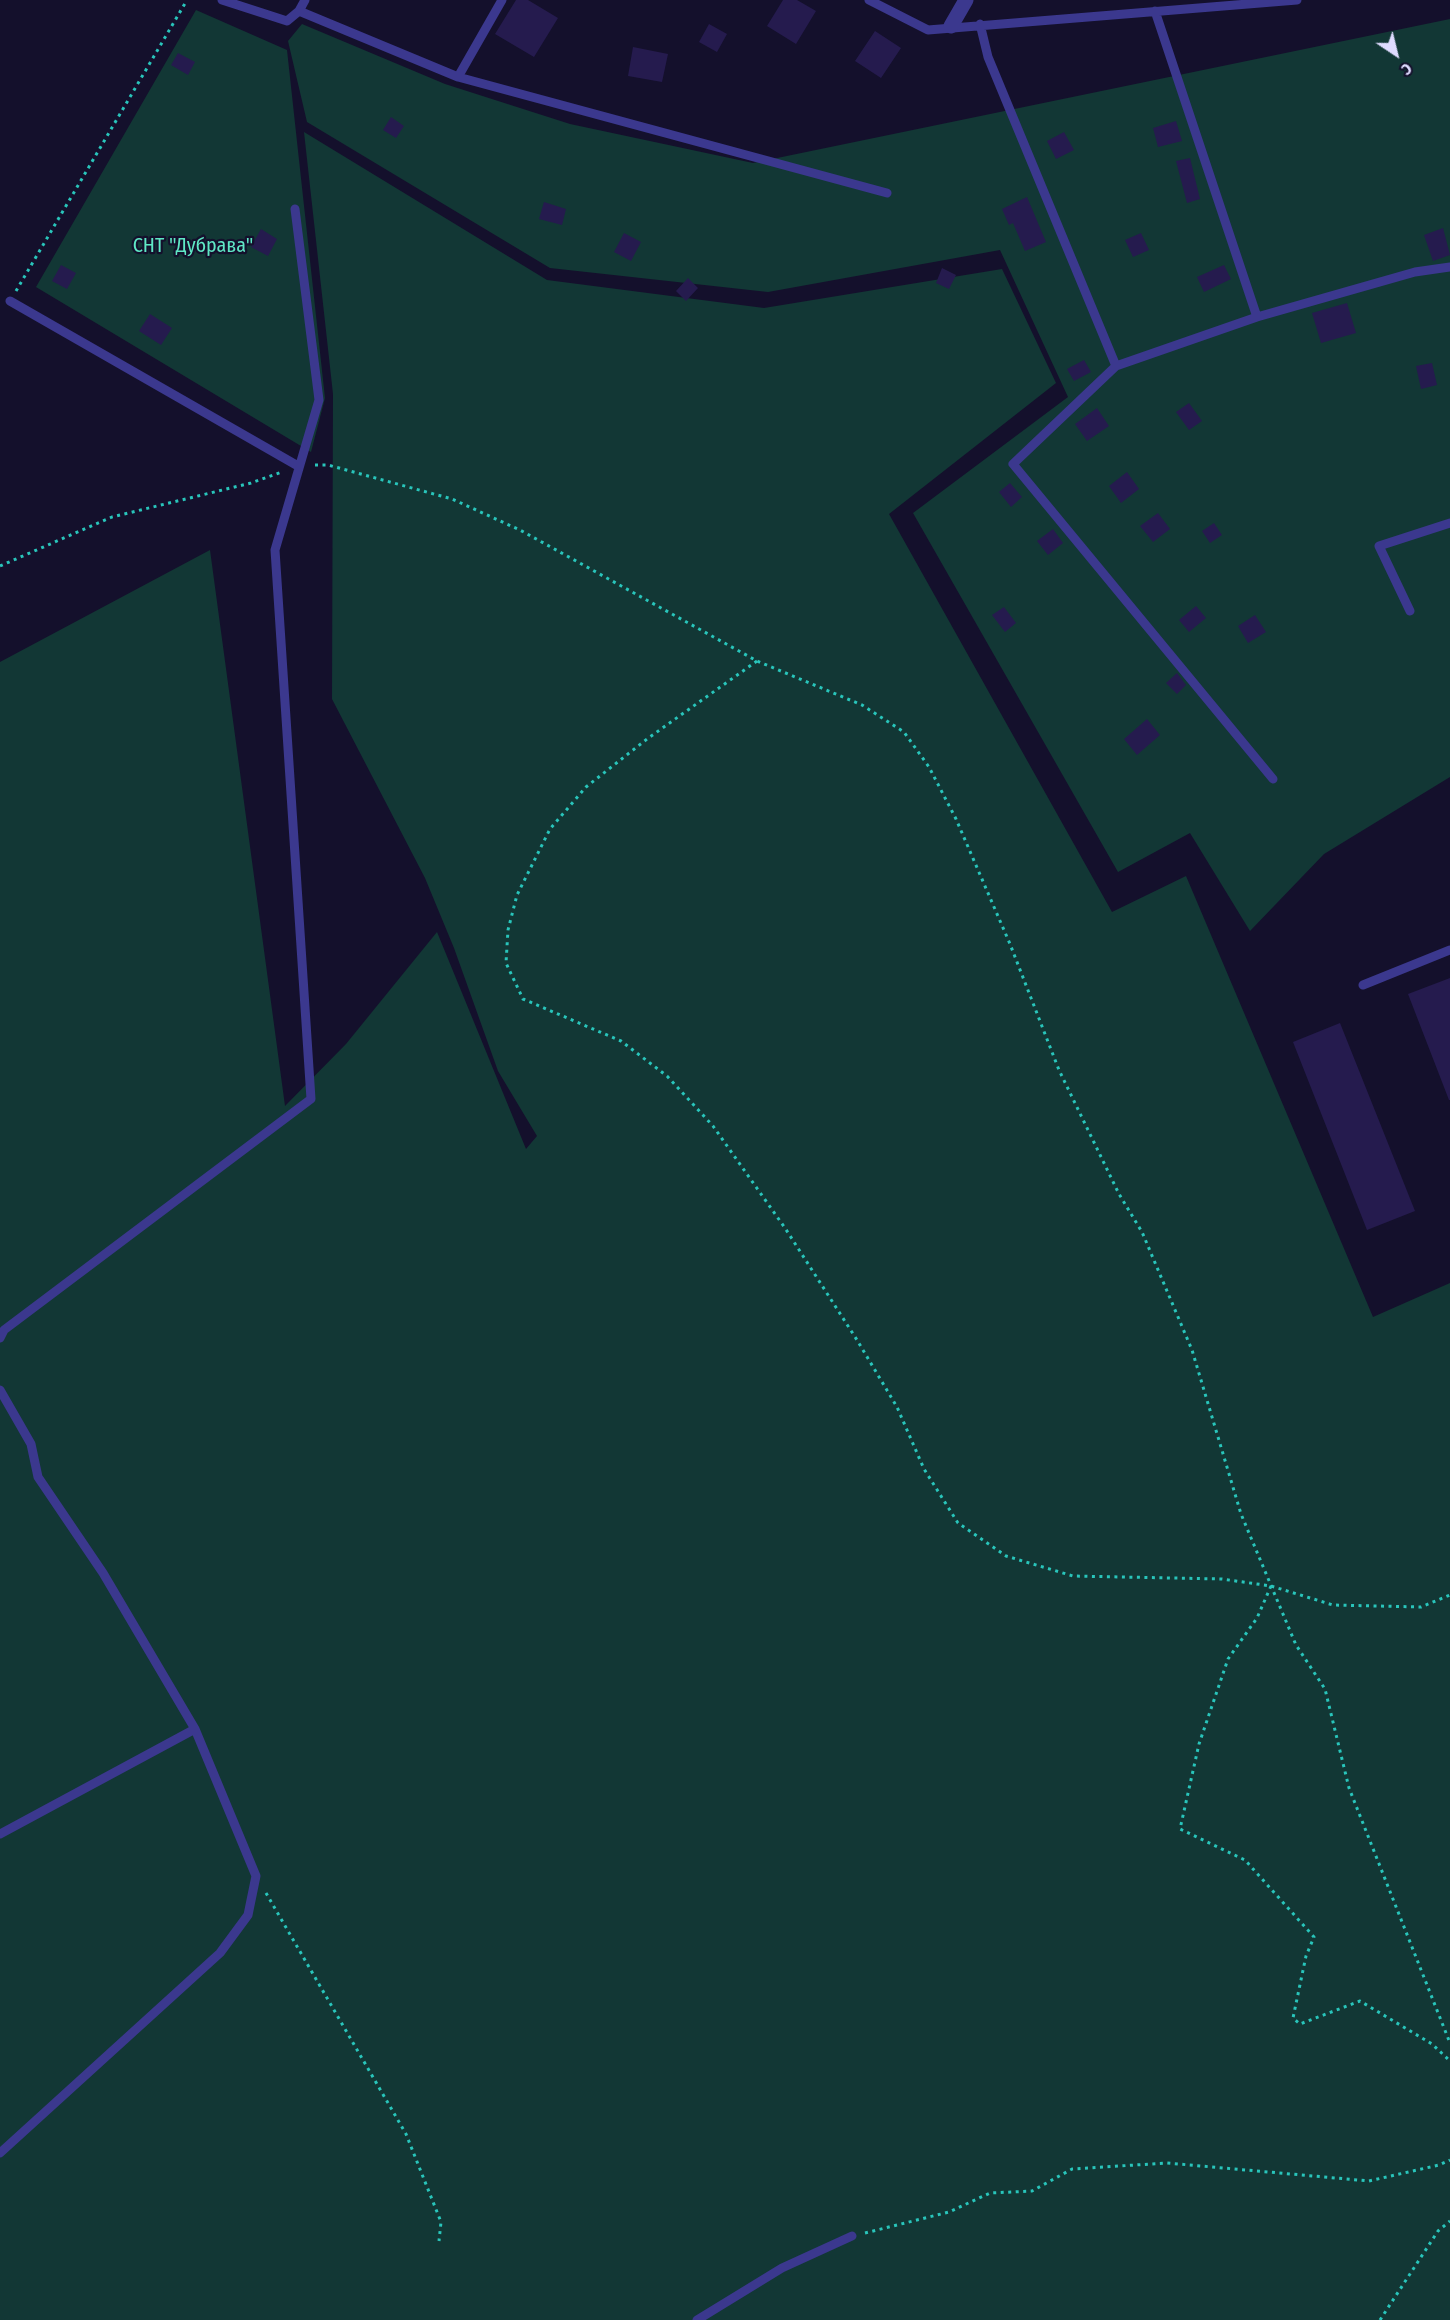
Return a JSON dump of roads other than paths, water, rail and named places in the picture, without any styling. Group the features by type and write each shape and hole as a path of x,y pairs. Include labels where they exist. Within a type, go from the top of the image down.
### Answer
{"street":[{"path":"951,26 966,0"}],"lane":[{"path":"222,0 287,21 299,11 305,0"},
{"path":"458,77 502,0"},
{"path":"869,0 928,30 951,26 1297,0"},
{"path":"299,11 458,77 887,193"},
{"path":"1155,11 1257,318"},
{"path":"981,24 988,57 1116,366"},
{"path":"0,1338 4,1329 311,1099 275,550 319,400 295,209"},
{"path":"1273,778 1013,464 1116,366 1257,318 1415,272 1450,267"},
{"path":"10,301 298,466"},
{"path":"1410,611 1379,546 1450,523"},
{"path":"1363,985 1450,950"},
{"path":"0,1390 31,1444 38,1477 103,1573 195,1729 256,1876 248,1915 219,1953 0,2153"},
{"path":"0,1834 195,1729"},
{"path":"698,2320 782,2268 852,2236"}],"park label":[{"name":"СНТ \"Дубрава\"","path":"193,246"}]}
